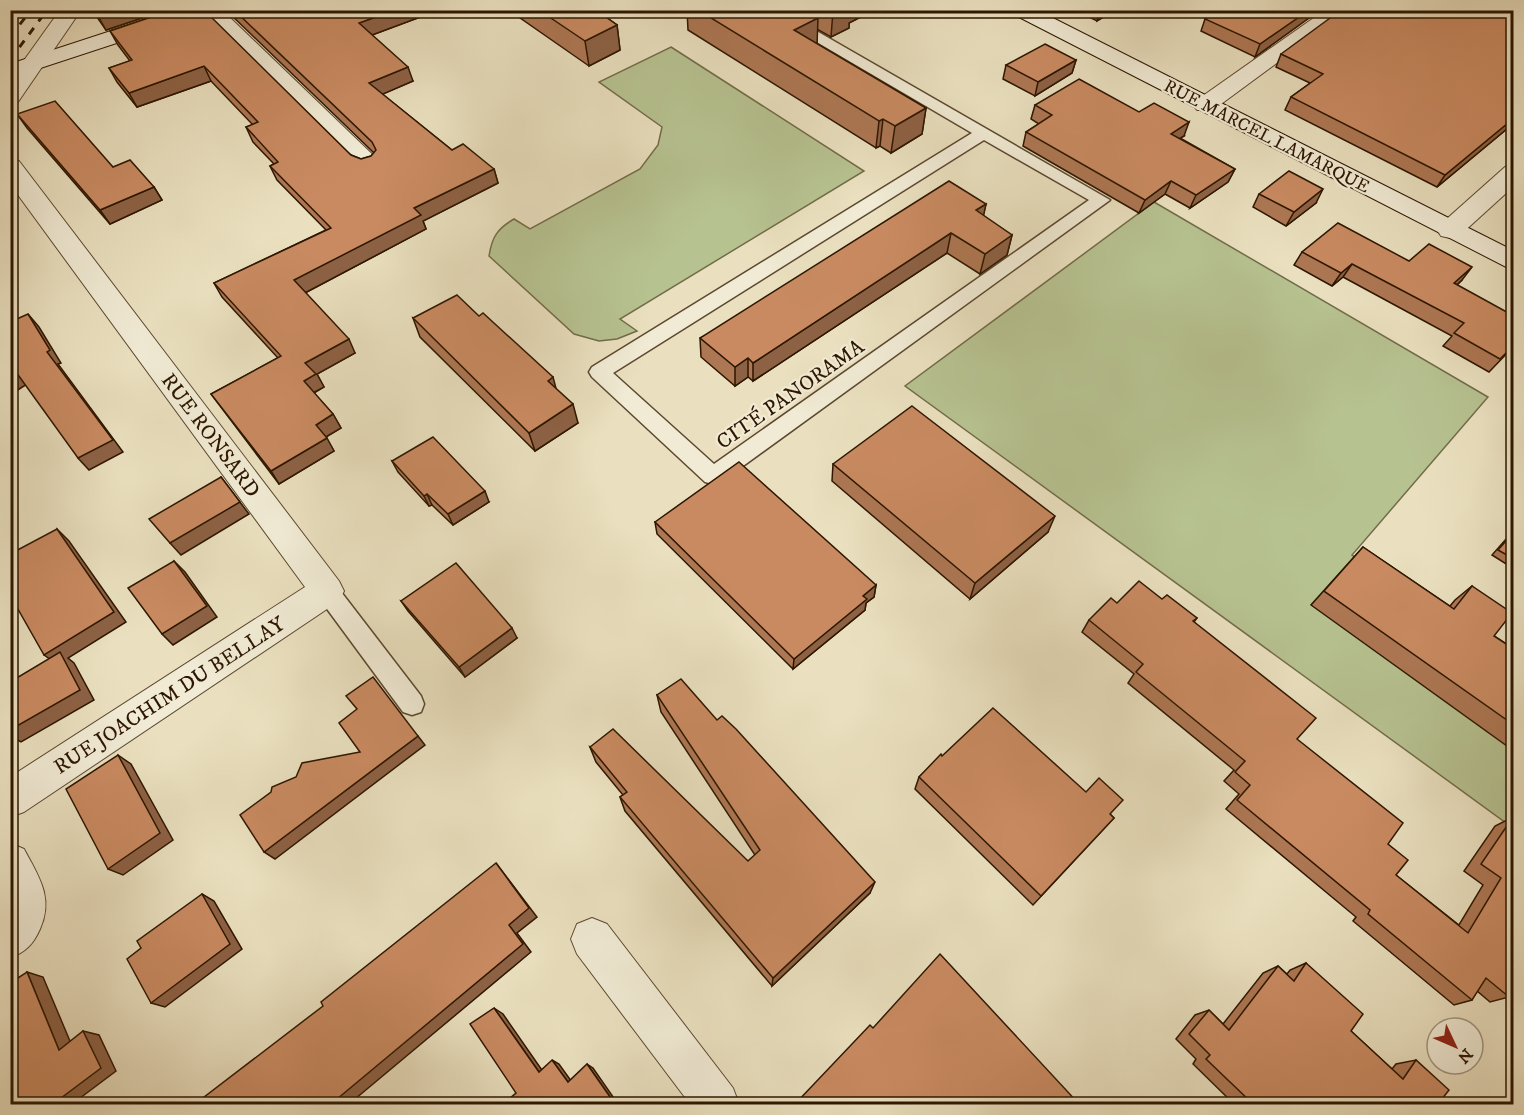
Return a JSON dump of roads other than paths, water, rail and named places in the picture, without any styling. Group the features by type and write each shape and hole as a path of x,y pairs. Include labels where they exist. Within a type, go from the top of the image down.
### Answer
{"street":[{"path":"10,97 71,10"},
{"path":"10,70 198,10"},
{"path":"209,10 367,163"},
{"name":"RUE MARCEL LAMARQUE","path":"1020,10 1514,262"},
{"path":"1205,105 1339,10"},
{"name":"RUE RONSARD","path":"10,166 327,591"},
{"path":"1450,230 1514,172"},
{"name":"RUE JOACHIM DU BELLAY","path":"10,799 327,591"},
{"path":"10,863 28,899 23,924 10,938"},
{"path":"592,939 717,1104"}],"lane":[{"name":"CITÉ PANORAMA","path":"769,10 984,133 1101,200 713,476 599,372 984,133"},
{"name":"RUE RONSARD","path":"327,591 412,704"}],"railway":[{"path":"10,37 31,10"},
{"path":"10,60 47,10"}]}
